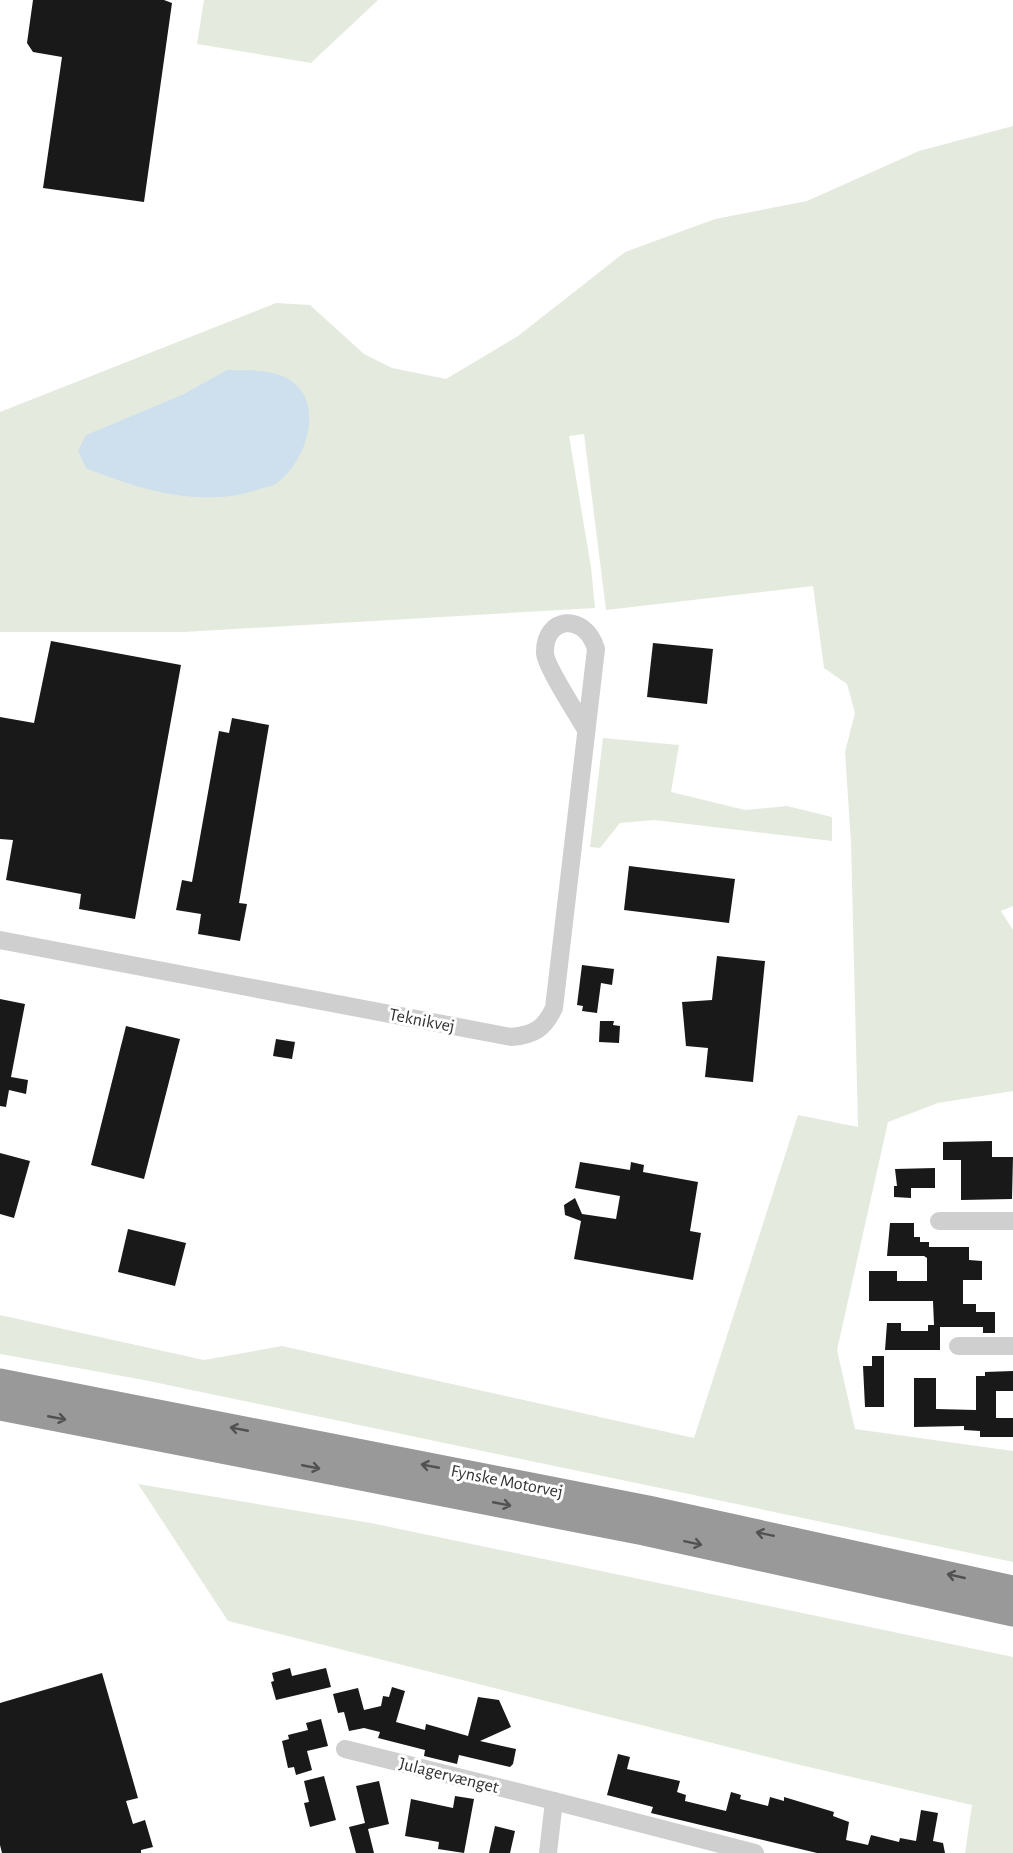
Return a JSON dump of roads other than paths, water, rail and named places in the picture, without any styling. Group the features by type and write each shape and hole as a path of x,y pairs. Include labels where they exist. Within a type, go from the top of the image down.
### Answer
{"highway":[{"name":"Fynske Motorvej","path":"0,1382 648,1509 1013,1588"},
{"name":"Fynske Motorvej","path":"0,1407 644,1532 1013,1613"}],"street":[{"name":"Teknikvej","path":"0,940 511,1037 537,1033 554,1008 596,649 591,634 578,624 560,624 551,631 546,642 545,656 585,728"},
{"path":"939,1221 1013,1221"},
{"path":"958,1346 1013,1346"},
{"name":"Julagervænget","path":"345,1749 755,1853"},
{"path":"548,1853 554,1801"}],"water":[{"path":"227,370 259,371 283,376 301,390 307,403 308,432 303,447 296,461 277,483 238,495 194,497 150,490 86,468 78,451 86,435 184,394"}]}
